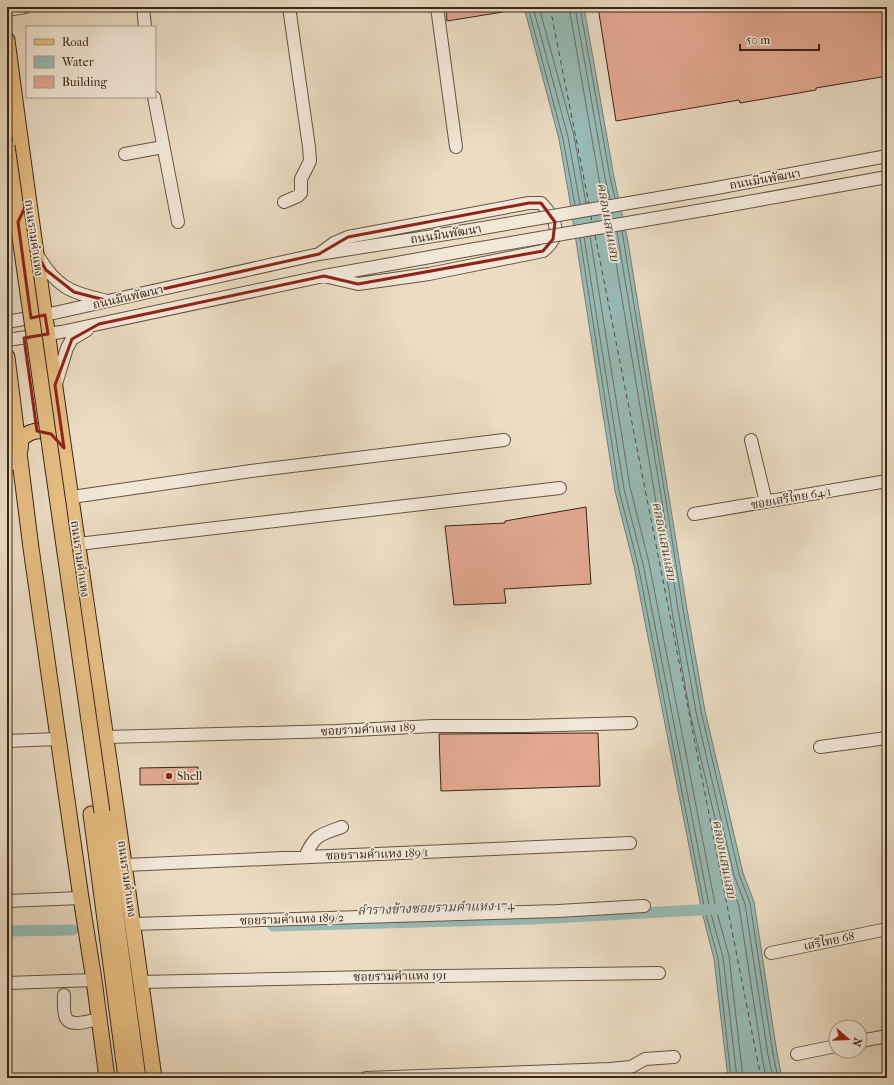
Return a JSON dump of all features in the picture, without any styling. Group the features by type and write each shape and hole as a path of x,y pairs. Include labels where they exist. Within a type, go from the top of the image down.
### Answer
{"main road":[{"name":"ถนนรามคำแหง","path":"7,40 28,201 125,865 154,1078"},
{"name":"ถนนรามคำแหง","path":"7,146 96,814 126,1078"},
{"path":"7,226 15,225 20,219 28,201"},
{"name":"ถนนรามคำแหง","path":"7,219 96,814 138,1078"},
{"path":"7,357 12,435 31,548 100,1020 107,1078"},
{"path":"16,460 21,439 27,434 36,431 45,431 51,434 64,448"}],"street":[{"path":"7,10 25,7"},
{"path":"143,7 145,26"},
{"path":"284,202 298,196 301,193 301,179 310,161 289,7"},
{"path":"437,7 456,147"},
{"path":"154,98 178,222"},
{"path":"125,154 163,147"},
{"name":"ถนนมีนพัฒนา","path":"7,322 45,315 319,254 711,189 887,156"},
{"name":"ถนนมีนพัฒนา","path":"7,340 99,324 324,276 887,177"},
{"path":"319,254 334,243 348,237 529,203 541,203 550,212 555,222 556,231 553,239 550,246 543,251 429,274 358,284 324,276"},
{"path":"36,253 46,270 64,286 85,296 109,301"},
{"path":"55,385 65,353 72,339 80,333 99,324"},
{"path":"72,497 251,471 504,440"},
{"path":"751,440 766,502"},
{"name":"ซอยเสรีไทย 64/1","path":"694,514 887,481"},
{"path":"78,544 560,488"},
{"name":"ซอยรามคำแหง 189","path":"106,737 336,731 433,726 525,726 631,723"},
{"path":"820,747 887,738"},
{"path":"7,741 58,739"},
{"path":"305,857 310,844 317,837 342,826"},
{"name":"ซอยรามคำแหง 189/1","path":"125,865 630,843"},
{"path":"7,901 81,898"},
{"name":"ซอยรามคำแหง 189/2","path":"133,924 550,912 644,906"},
{"name":"เสรีไทย 68","path":"772,953 887,928"},
{"name":"ซอยรามคำแหง 191","path":"141,982 659,973"},
{"path":"7,983 94,980"},
{"path":"64,995 66,1017 69,1021 75,1024 100,1020"},
{"path":"868,1040 887,1036"},
{"path":"797,1054 828,1048"},
{"path":"366,1078 610,1069 631,1067 645,1059 674,1057"}],"highlighted area":[{"path":"28,201 36,253 46,270 74,292 109,301 319,254 348,237 529,203 541,203 555,222 553,239 543,251 358,284 324,276 99,324 72,339 55,385 64,448 51,434 37,431 24,338 48,334 45,315 31,318 18,222"}],"water":[{"name":"คลองแสนแสบ","path":"524,7 584,7 614,177 628,242 687,609 705,711 743,873 754,902 782,1078 728,1078 714,959 702,912 634,566 615,491 559,139"}],"building":[{"path":"446,7 503,7 503,12 447,21"},
{"path":"598,7 887,7 887,76 740,103 739,100 616,121"},
{"path":"586,507 591,584 504,589 506,603 454,605 445,526 505,523 505,521"},
{"path":"598,733 600,786 441,791 439,734"},
{"name":"Shell","path":"198,767 198,784 140,785 140,768"}],"waterway":[{"name":"ลำรางข้างซอยรามคำแหง 174","path":"273,926 533,919 716,909"},
{"name":"ลำรางข้างซอยรามคำแหง 174","path":"7,931 73,930"}],"ferry route":[{"path":"550,7 589,204"},
{"path":"591,215 592,224"},
{"path":"595,235 761,1078"}],"place":[{"name":"Shell","path":"169,776"}]}
